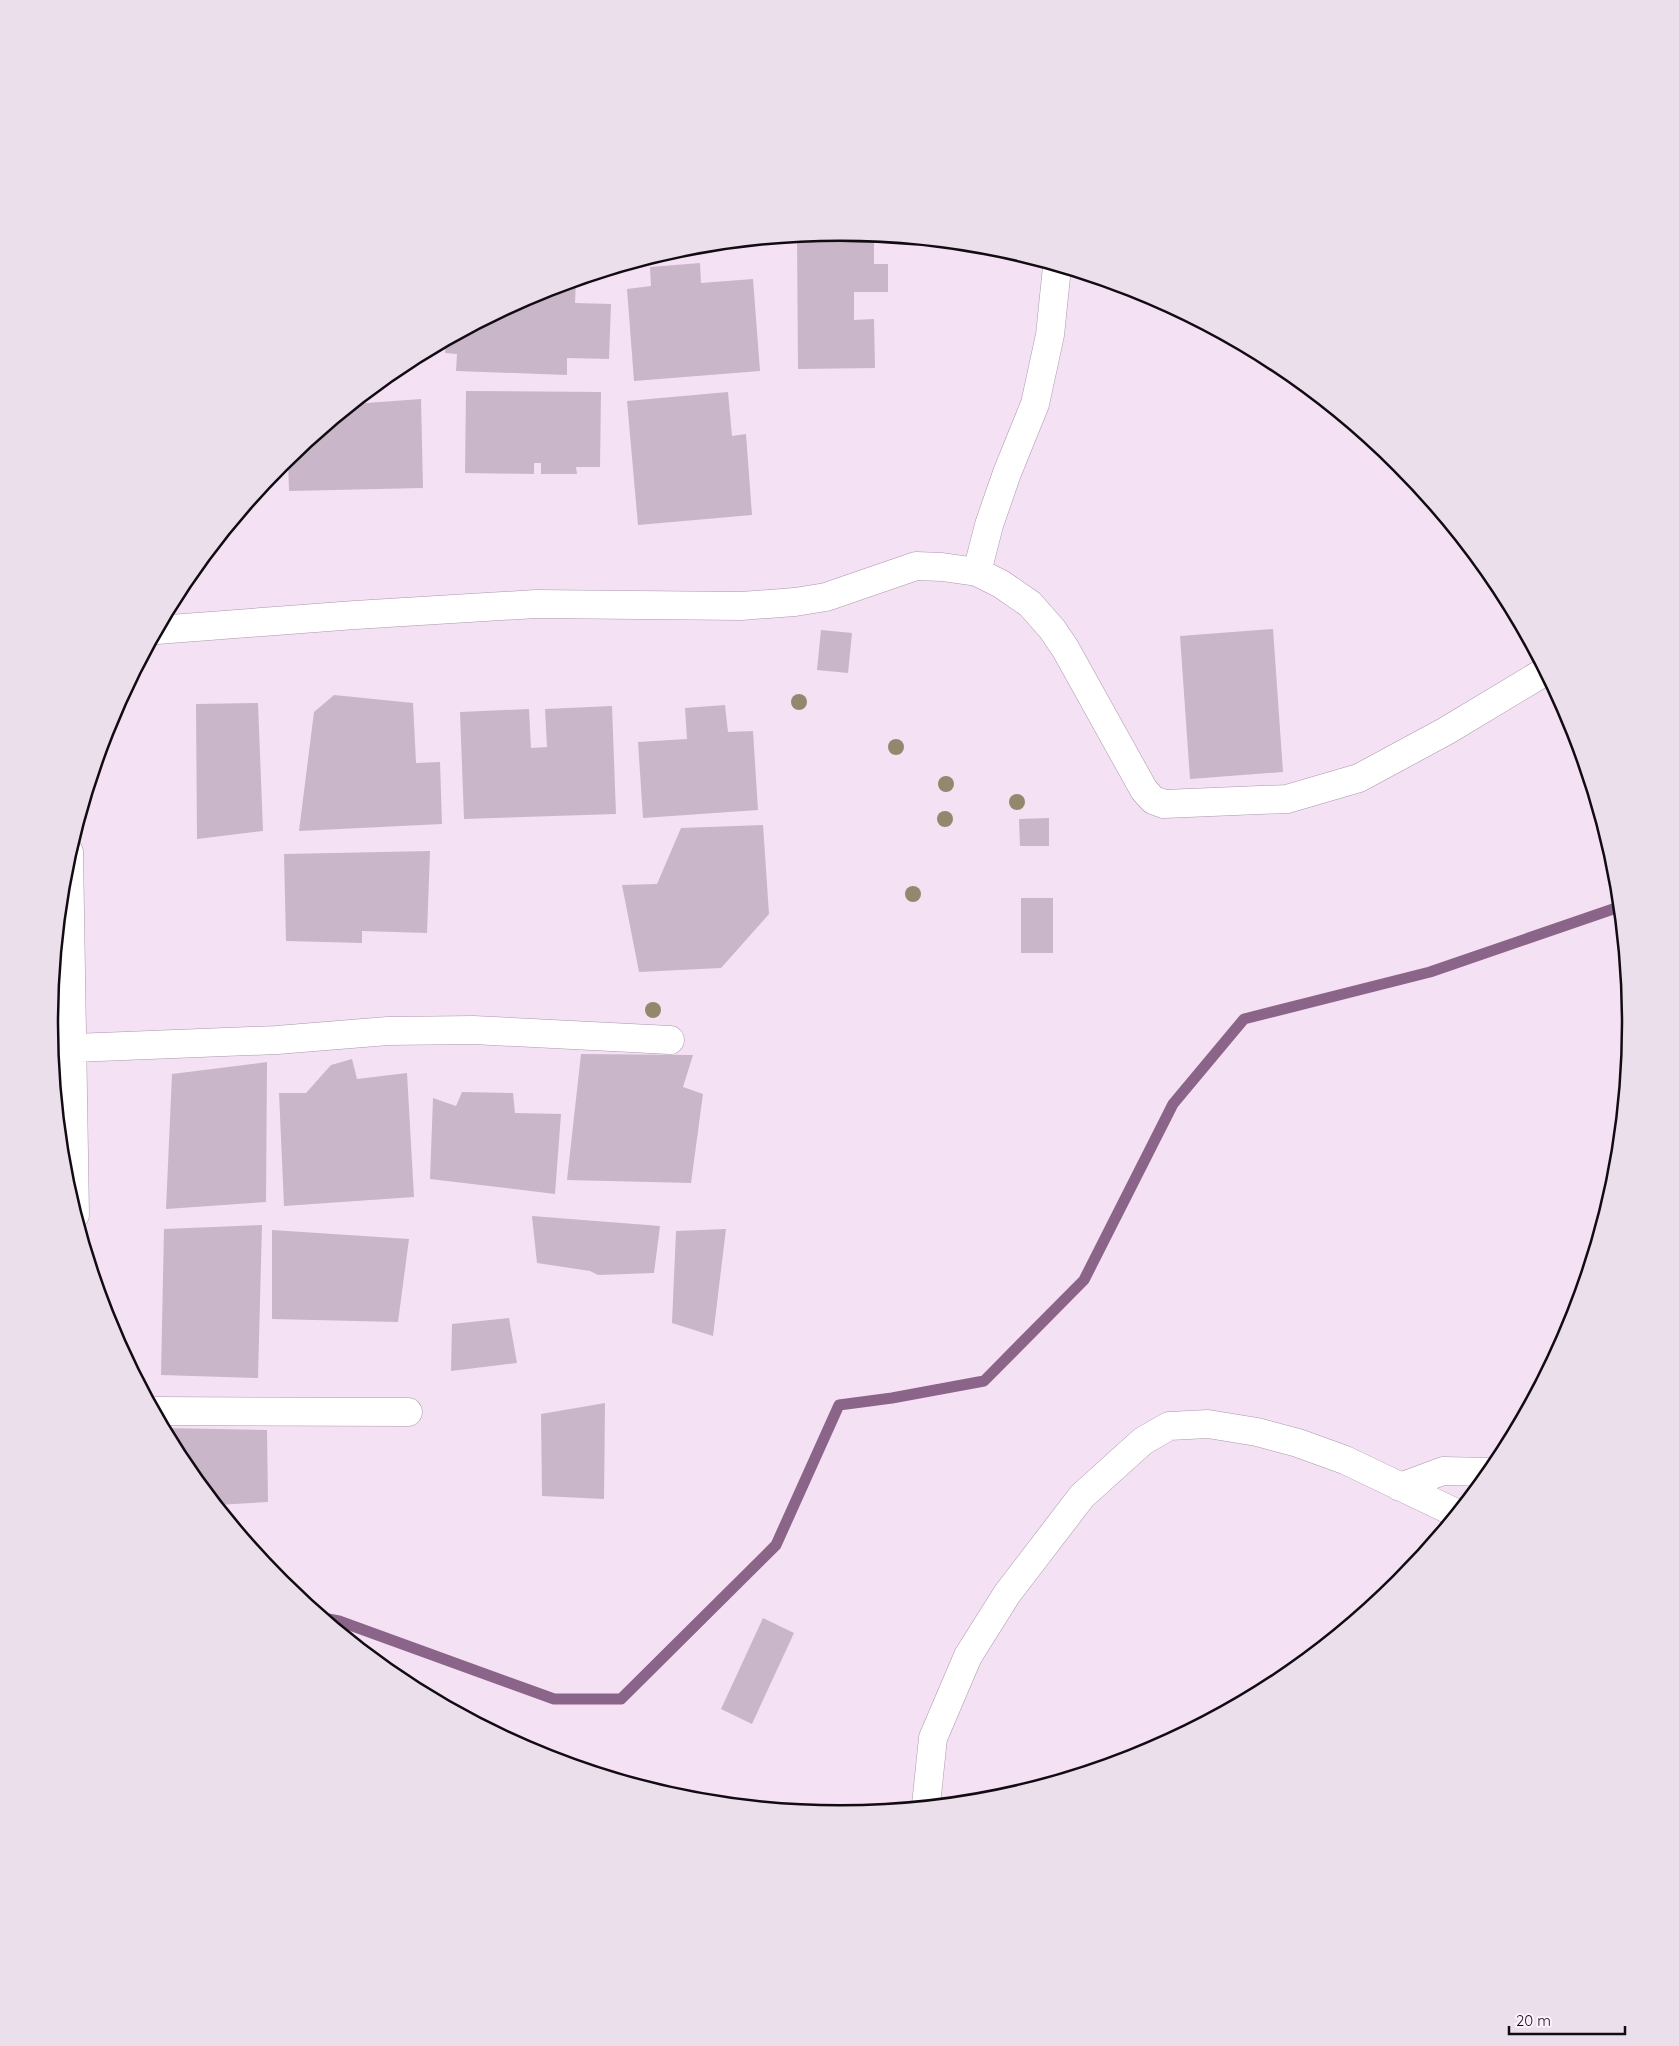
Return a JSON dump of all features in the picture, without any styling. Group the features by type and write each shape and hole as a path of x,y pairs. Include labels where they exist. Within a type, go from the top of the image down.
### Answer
{"street":[{"path":"977,572 989,525 1007,473 1035,404 1050,335 1056,272"},
{"path":"164,630 356,614 536,604 741,606 796,602 826,597 916,566 942,566 977,572 1002,584 1030,604 1052,629 1070,656 1144,790 1153,800 1164,804 1287,799 1359,778 1446,731 1540,675"},
{"path":"70,888 75,1184"},
{"path":"74,1048 277,1040 388,1031 473,1030 670,1040"},
{"path":"161,1412 408,1412"},
{"path":"927,1800 933,1738 968,1656 1007,1594 1082,1496 1143,1441 1169,1426 1208,1424 1256,1432 1298,1443 1345,1460 1451,1510"},
{"path":"1400,1487 1443,1471 1479,1472"}],"building":[{"path":"874,242 874,264 888,264 888,292 854,292 854,320 874,319 875,368 798,369 797,243"},
{"path":"700,263 701,283 753,279 760,371 634,381 627,289 651,286 650,267"},
{"path":"576,288 575,303 611,304 609,359 567,358 567,375 456,371 457,354 445,353 445,348 494,322 540,301"},
{"path":"466,391 601,392 600,467 576,467 577,474 541,474 541,463 534,463 534,474 465,473"},
{"path":"728,392 732,436 746,434 752,515 638,525 627,401"},
{"path":"421,399 423,488 289,491 288,469 324,435 363,403"},
{"path":"1273,629 1283,772 1190,779 1180,636"},
{"path":"821,630 852,633 848,673 817,670"},
{"path":"334,695 413,703 416,763 440,762 442,824 299,831 314,712"},
{"path":"258,703 263,831 197,839 196,704"},
{"path":"725,705 728,732 753,731 758,810 643,818 638,742 687,739 685,708"},
{"path":"612,706 616,814 464,819 460,712 529,709 531,748 547,747 545,709"},
{"path":"1049,818 1049,846 1020,846 1019,819"},
{"path":"763,825 769,914 721,968 639,972 622,885 657,884 681,828"},
{"path":"430,851 427,933 362,931 362,943 286,941 284,854"},
{"path":"1021,898 1053,898 1053,953 1021,953"},
{"path":"581,1054 693,1055 683,1087 703,1094 691,1183 567,1180"},
{"path":"352,1059 357,1079 407,1073 414,1197 284,1206 279,1093 306,1093 331,1065"},
{"path":"267,1062 266,1202 166,1209 172,1074"},
{"path":"462,1092 513,1093 515,1113 561,1114 555,1194 430,1179 433,1098 456,1106"},
{"path":"532,1216 660,1226 654,1273 598,1275 590,1271 537,1263"},
{"path":"262,1225 258,1378 161,1375 164,1229"},
{"path":"726,1229 713,1336 672,1323 676,1231"},
{"path":"272,1230 409,1239 398,1322 272,1319"},
{"path":"509,1318 517,1363 451,1371 452,1324"},
{"path":"605,1403 604,1499 542,1496 541,1414"},
{"path":"171,1428 267,1430 268,1502 224,1505"},
{"path":"763,1618 794,1633 752,1724 721,1709"}],"waterway":[{"path":"335,1620 554,1699 621,1699 776,1545 839,1405 892,1398 984,1381 1084,1280 1173,1104 1244,1019 1430,972 1613,909"}]}
